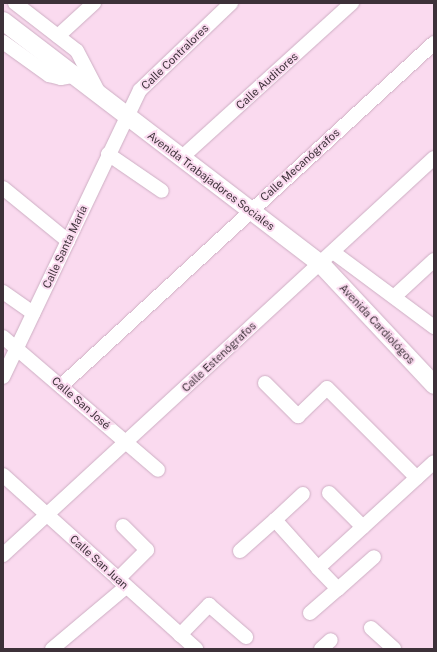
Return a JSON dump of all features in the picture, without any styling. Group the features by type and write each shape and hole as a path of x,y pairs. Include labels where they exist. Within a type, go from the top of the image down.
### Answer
{"main road":[{"name":"Avenida Trabajadores Sociales","path":"6,30 72,76 250,210 327,258"},
{"name":"Avenida Cardiológos","path":"327,258 434,384"}],"street":[{"name":"Avenida Trabajadores Sociales","path":"15,3 77,51 102,99"},
{"path":"58,36 94,3"},
{"name":"Calle Contralores","path":"126,116 140,90 232,3"},
{"name":"Calle Auditores","path":"181,158 352,3"},
{"name":"Calle Mecanógrafos","path":"61,386 250,210 434,43"},
{"name":"Calle Santa María","path":"3,377 126,116"},
{"path":"108,154 162,191"},
{"name":"Calle Estenógrafos","path":"3,555 434,158"},
{"path":"3,188 68,241"},
{"path":"327,258 395,296 434,327"},
{"path":"395,296 434,260"},
{"path":"3,292 34,313"},
{"name":"Calle San José","path":"3,337 158,470"},
{"path":"265,383 298,416 327,388 416,478"},
{"path":"318,568 434,462"},
{"name":"Calle San Juan","path":"3,474 194,648"},
{"path":"329,493 363,527"},
{"path":"240,551 303,494"},
{"path":"275,520 338,589"},
{"path":"52,649 122,583 147,550 123,526"},
{"path":"310,613 374,557"},
{"path":"180,635 208,605 246,637"},
{"path":"371,628 394,649"}]}
